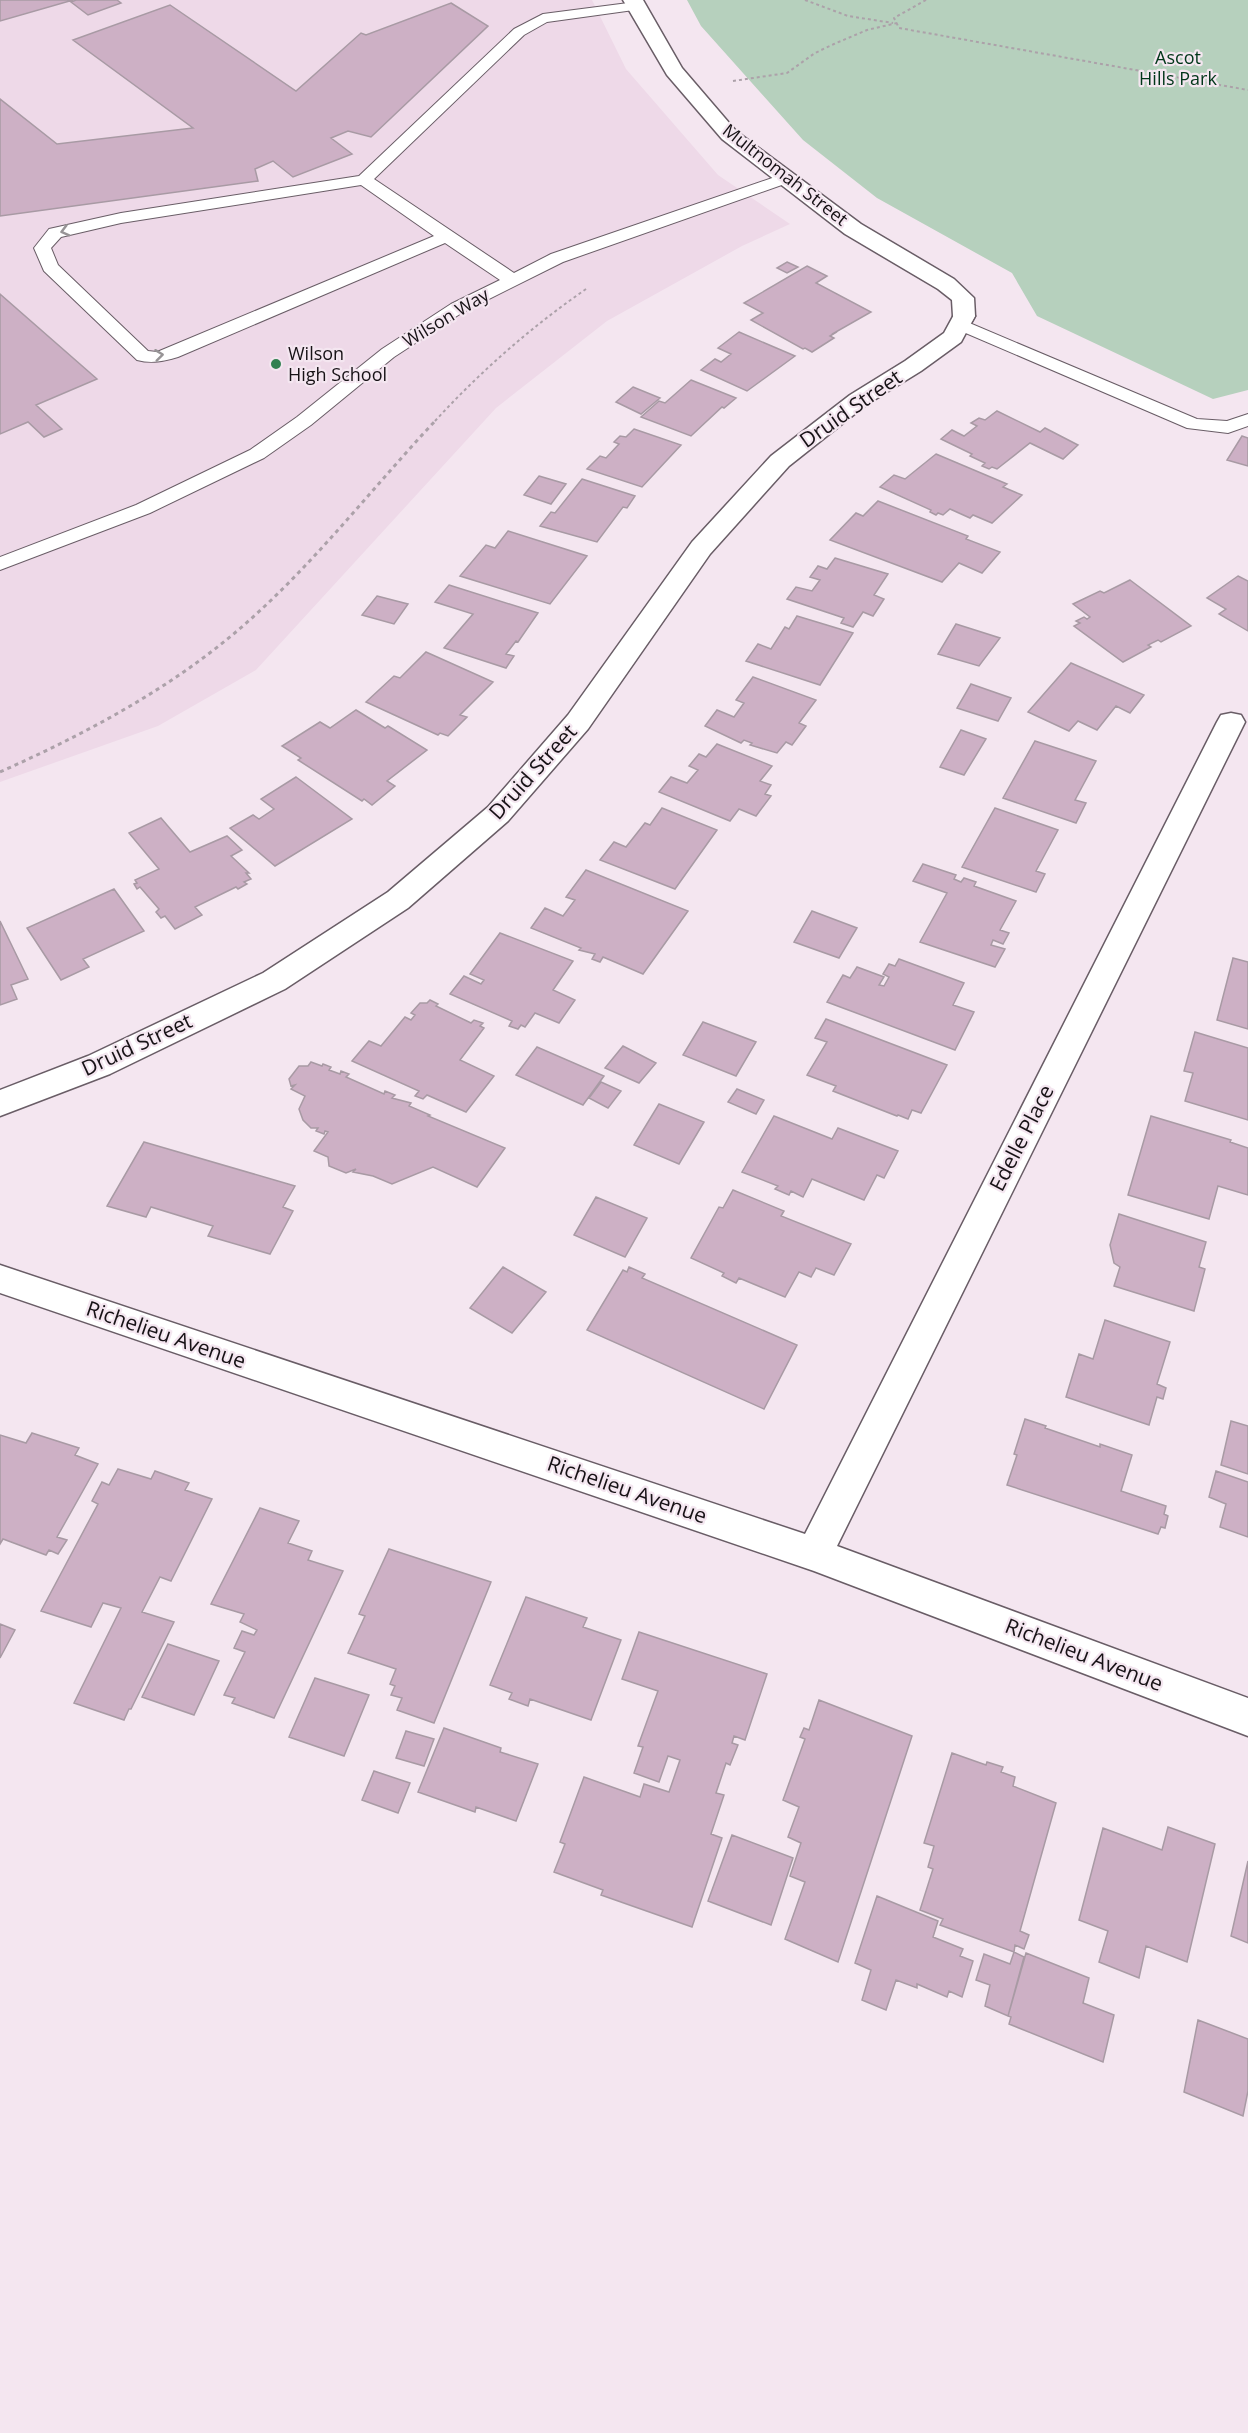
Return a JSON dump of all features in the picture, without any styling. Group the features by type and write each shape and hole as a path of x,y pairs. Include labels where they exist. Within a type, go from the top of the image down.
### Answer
{"street":[{"name":"Multnomah Street","path":"635,3 674,71 729,135 853,229 946,284 963,298 962,320"},
{"name":"Druid Street","path":"0,1103 99,1065 274,981 398,900 498,814 564,739 701,548 780,461 858,400 913,366 953,337 962,320"},
{"name":"Edelle Place","path":"814,1554 1231,722"},
{"name":"Richelieu Avenue","path":"0,1279 814,1554 1248,1717"}],"lane":[{"path":"448,236 172,353 157,357 143,356 50,267 42,248 55,233 122,218 364,180 519,32 543,18 635,3"},
{"name":"Wilson Way","path":"0,564 144,509 257,454 304,421 388,353 457,308 557,258 787,178"},
{"path":"364,180 448,236 474,257 513,280"},
{"path":"962,320 1194,424 1228,427 1248,420"}],"path":[{"path":"805,0 822,10 854,18 897,23"},
{"path":"926,0 894,18 899,28 1248,90"},
{"path":"689,88 787,73 815,53 834,44 867,30 897,23"},
{"path":"0,772 59,746 140,703 216,648 273,598 332,536 431,424 505,350 563,303 592,285"}],"shaded area":[{"name":"Wilson High School","path":"0,0 592,0 626,69 718,175 790,224 742,246 607,321 496,408 256,670 158,726 0,782"}],"green space":[{"name":"Ascot Hills Park","path":"687,0 1248,0 1248,390 1213,399 1037,316 1012,273 877,198 803,140 701,26"}],"building":[{"path":"0,0 73,0 0,21"},
{"path":"117,0 121,3 88,15 71,2"},
{"path":"451,3 488,26 371,137 348,131 331,138 352,154 293,177 273,161 255,169 258,181 0,216 0,99 57,144 193,128 73,40 170,5 296,91 361,33 366,35"},
{"path":"787,262 798,267 787,273 777,268"},
{"path":"807,266 827,276 816,283 871,312 834,333 830,336 834,338 812,352 751,320 763,313 744,303"},
{"path":"0,294 97,379 36,405 62,429 44,437 28,422 0,434"},
{"path":"739,332 795,356 747,391 701,370 715,359 721,362 731,354 718,348"},
{"path":"691,380 736,398 724,408 722,407 691,436 641,417 659,401 665,403"},
{"path":"633,387 660,398 641,414 616,402"},
{"path":"997,411 1040,432 1045,428 1078,445 1063,459 1030,443 997,469 992,467 989,469 982,466 985,463 970,456 972,454 941,439 952,430 964,436 977,426 971,423 979,418 985,420"},
{"path":"634,429 681,445 642,487 587,469 600,456 606,458 619,444 614,442 620,436 626,437"},
{"path":"1242,436 1248,438 1248,466 1227,460"},
{"path":"936,454 1007,484 1003,487 1022,495 992,523 973,515 970,518 950,509 943,515 938,513 936,515 930,512 931,510 880,487 894,475 905,479"},
{"path":"539,476 566,484 551,504 524,495"},
{"path":"582,479 635,496 627,508 623,507 597,542 540,526 551,512 555,513"},
{"path":"878,501 968,536 966,539 1000,552 982,573 959,563 942,582 830,540 856,513 863,516"},
{"path":"508,531 587,556 550,604 460,576 486,545 495,548"},
{"path":"835,558 888,574 874,595 884,599 873,616 863,612 853,627 841,623 844,618 787,599 796,587 812,591 820,580 810,577 818,566 827,569"},
{"path":"1238,576 1248,581 1248,631 1219,614 1226,609 1207,598"},
{"path":"1130,580 1191,626 1161,642 1158,640 1148,645 1151,647 1123,662 1074,626 1080,623 1076,621 1090,617 1073,604 1100,591 1104,593"},
{"path":"449,585 538,613 518,642 516,641 506,654 514,656 506,668 444,648 473,614 435,602"},
{"path":"377,596 408,604 394,624 362,615"},
{"path":"797,616 853,633 820,685 746,661 758,644 771,649 785,627 789,629"},
{"path":"956,624 1000,638 979,666 938,654"},
{"path":"426,652 493,682 460,715 467,717 448,736 440,733 438,735 366,702 394,676 400,678"},
{"path":"1071,663 1144,695 1130,713 1116,706 1097,730 1078,721 1069,731 1028,712"},
{"path":"753,677 816,700 799,723 806,726 792,745 786,742 777,753 750,745 752,743 744,740 741,743 705,726 717,710 734,717 744,703 736,700"},
{"path":"971,684 1011,698 998,721 957,708"},
{"path":"356,710 427,750 387,781 395,786 372,805 298,760 301,758 282,746 320,722 330,728"},
{"path":"961,730 986,739 964,775 940,767"},
{"path":"1035,741 1096,761 1075,800 1086,803 1076,823 1003,798"},
{"path":"717,744 772,766 760,781 771,785 765,794 771,796 756,816 739,809 730,821 659,792 671,777 687,783 698,770 689,766 699,754 706,757"},
{"path":"296,777 352,819 275,866 230,828 253,815 259,819 274,809 261,799"},
{"path":"662,808 717,830 675,889 600,860 614,842 626,847 645,823 650,825"},
{"path":"995,808 1058,830 1036,871 1045,874 1036,892 962,867"},
{"path":"161,818 190,852 227,836 242,850 231,856 249,873 246,873 251,879 244,882 247,884 238,889 236,887 195,907 202,915 175,929 165,916 161,918 156,912 159,909 140,887 137,889 134,884 137,883 135,880 159,869 129,833"},
{"path":"923,864 956,875 954,879 961,882 964,878 976,882 974,886 1016,901 1000,930 1009,933 1003,944 993,940 991,945 1005,949 995,967 920,942 947,893 913,881"},
{"path":"586,870 688,911 643,974 603,957 600,962 592,959 595,954 579,950 581,948 531,928 545,908 563,916 575,900 566,897"},
{"path":"114,889 144,931 83,959 89,967 61,980 27,928"},
{"path":"812,911 857,928 839,958 794,942"},
{"path":"0,921 28,979 11,985 17,999 0,1005"},
{"path":"500,933 573,961 553,990 575,1000 559,1023 535,1013 525,1027 521,1025 518,1029 509,1026 512,1021 450,994 464,976 481,984 484,980 470,974"},
{"path":"1233,958 1248,962 1248,1029 1217,1020"},
{"path":"899,959 964,983 953,1005 974,1012 955,1050 827,1002 843,975 850,978 857,967 884,977 879,985 884,986 889,977 883,974 889,964 895,966"},
{"path":"430,1000 438,1004 436,1006 471,1023 474,1020 483,1023 480,1026 484,1028 460,1060 494,1076 466,1112 427,1095 423,1099 415,1096 419,1091 352,1061 369,1041 381,1046 405,1017 411,1020 415,1015 411,1013 420,1003 427,1003"},
{"path":"826,1019 947,1065 921,1113 912,1110 908,1119 897,1116 833,1091 836,1086 807,1075 827,1042 815,1038"},
{"path":"703,1022 756,1042 736,1076 683,1055"},
{"path":"1195,1032 1248,1048 1248,1120 1185,1101 1193,1073 1184,1071"},
{"path":"623,1046 656,1063 639,1083 605,1068"},
{"path":"537,1047 604,1076 583,1105 516,1075"},
{"path":"311,1062 331,1067 329,1070 340,1074 341,1071 349,1074 346,1077 384,1094 385,1091 395,1095 392,1098 411,1103 409,1106 430,1115 428,1116 505,1148 477,1187 433,1167 392,1184 373,1176 353,1172 356,1169 346,1173 329,1166 328,1157 314,1151 328,1132 325,1131 324,1134 316,1131 318,1128 311,1128 303,1120 299,1109 305,1096 291,1089 295,1085 291,1086 289,1079 299,1066 308,1066"},
{"path":"601,1082 621,1091 608,1108 589,1098"},
{"path":"737,1089 764,1100 756,1114 728,1102"},
{"path":"659,1104 704,1122 679,1164 634,1145"},
{"path":"774,1116 832,1139 838,1128 898,1151 884,1178 877,1175 864,1200 812,1179 803,1197 791,1191 789,1195 775,1189 778,1186 742,1172"},
{"path":"1151,1116 1231,1140 1230,1142 1248,1148 1248,1195 1218,1186 1209,1219 1128,1195"},
{"path":"144,1142 295,1186 283,1207 293,1211 270,1254 208,1236 213,1226 151,1207 146,1217 107,1206"},
{"path":"733,1190 784,1211 781,1216 851,1244 834,1275 816,1268 811,1277 799,1272 785,1297 739,1278 736,1283 722,1276 724,1273 691,1258 719,1207 723,1208"},
{"path":"596,1197 647,1218 625,1257 574,1235"},
{"path":"1119,1214 1206,1242 1199,1267 1205,1269 1194,1311 1114,1286 1120,1267 1114,1263 1110,1245"},
{"path":"503,1267 546,1292 512,1333 470,1308"},
{"path":"629,1267 645,1274 642,1278 797,1345 764,1409 587,1330 623,1270 627,1272"},
{"path":"1105,1320 1170,1342 1157,1384 1166,1388 1163,1399 1157,1397 1149,1425 1066,1397 1079,1354 1093,1359"},
{"path":"1025,1419 1100,1447 1100,1444 1132,1455 1121,1491 1166,1506 1164,1514 1168,1516 1165,1528 1161,1527 1158,1534 1007,1485"},
{"path":"1231,1421 1248,1426 1248,1474 1221,1465"},
{"path":"32,1433 79,1448 75,1455 98,1464 57,1537 67,1540 58,1554 49,1550 46,1555 3,1539 0,1544 0,1435 26,1443"},
{"path":"118,1469 151,1479 155,1471 189,1483 185,1490 212,1499 171,1581 160,1577 142,1612 174,1622 124,1720 74,1703 121,1608 103,1603 91,1627 41,1611 98,1504 92,1501 102,1482 109,1485"},
{"path":"1216,1471 1248,1482 1248,1537 1220,1527 1226,1504 1209,1497"},
{"path":"260,1508 299,1521 288,1543 312,1551 308,1560 343,1571 274,1718 232,1703 235,1698 224,1695 245,1652 234,1648 242,1631 254,1635 257,1630 240,1622 244,1614 211,1604"},
{"path":"389,1549 491,1582 434,1723 397,1710 402,1698 391,1695 395,1686 390,1684 396,1669 348,1653 365,1616 359,1614"},
{"path":"526,1597 587,1618 583,1627 621,1640 591,1720 530,1699 528,1706 509,1699 512,1693 490,1685"},
{"path":"0,1624 15,1630 0,1658"},
{"path":"639,1632 767,1674 745,1740 734,1736 732,1743 738,1745 730,1765 726,1763 716,1793 724,1795 711,1834 722,1838 692,1927 601,1895 603,1890 554,1872 565,1844 560,1842 584,1777 640,1797 644,1784 669,1792 680,1760 668,1756 659,1782 634,1773 643,1747 638,1746 658,1691 622,1679"},
{"path":"168,1644 219,1661 194,1715 142,1697"},
{"path":"315,1678 369,1695 344,1756 289,1737"},
{"path":"819,1700 912,1736 838,1962 785,1939 805,1882 790,1876 801,1843 788,1837 799,1807 783,1800 805,1739 800,1737 804,1728 809,1730"},
{"path":"444,1728 501,1748 500,1752 538,1764 516,1821 476,1807 475,1812 418,1792"},
{"path":"406,1731 434,1739 424,1766 396,1758"},
{"path":"952,1753 986,1765 987,1762 1003,1767 1001,1772 1015,1777 1013,1786 1056,1803 1020,1931 1029,1935 1024,1949 1015,1945 1014,1952 940,1925 943,1919 920,1910 933,1869 928,1867 934,1846 924,1843"},
{"path":"374,1771 410,1783 398,1813 362,1800"},
{"path":"1168,1827 1215,1844 1187,1962 1146,1946 1139,1978 1099,1962 1108,1931 1079,1920 1103,1828 1162,1850"},
{"path":"732,1835 793,1858 771,1925 708,1901"},
{"path":"1248,1861 1248,1943 1231,1936"},
{"path":"877,1896 938,1921 933,1937 963,1949 960,1956 973,1961 962,1997 949,1991 947,1997 917,1984 917,1988 896,1980 886,2010 862,2000 871,1970 855,1963"},
{"path":"1014,1952 1024,1957 1008,2016 985,2006 990,1985 976,1980 984,1954 1010,1964"},
{"path":"1026,1953 1089,1978 1083,2003 1114,2015 1103,2062 1009,2024 1011,2017 1008,2016"},
{"path":"1198,2020 1248,2039 1248,2091 1243,2116 1184,2092"}],"place":[{"name":"Wilson High School","path":"276,364"}]}
